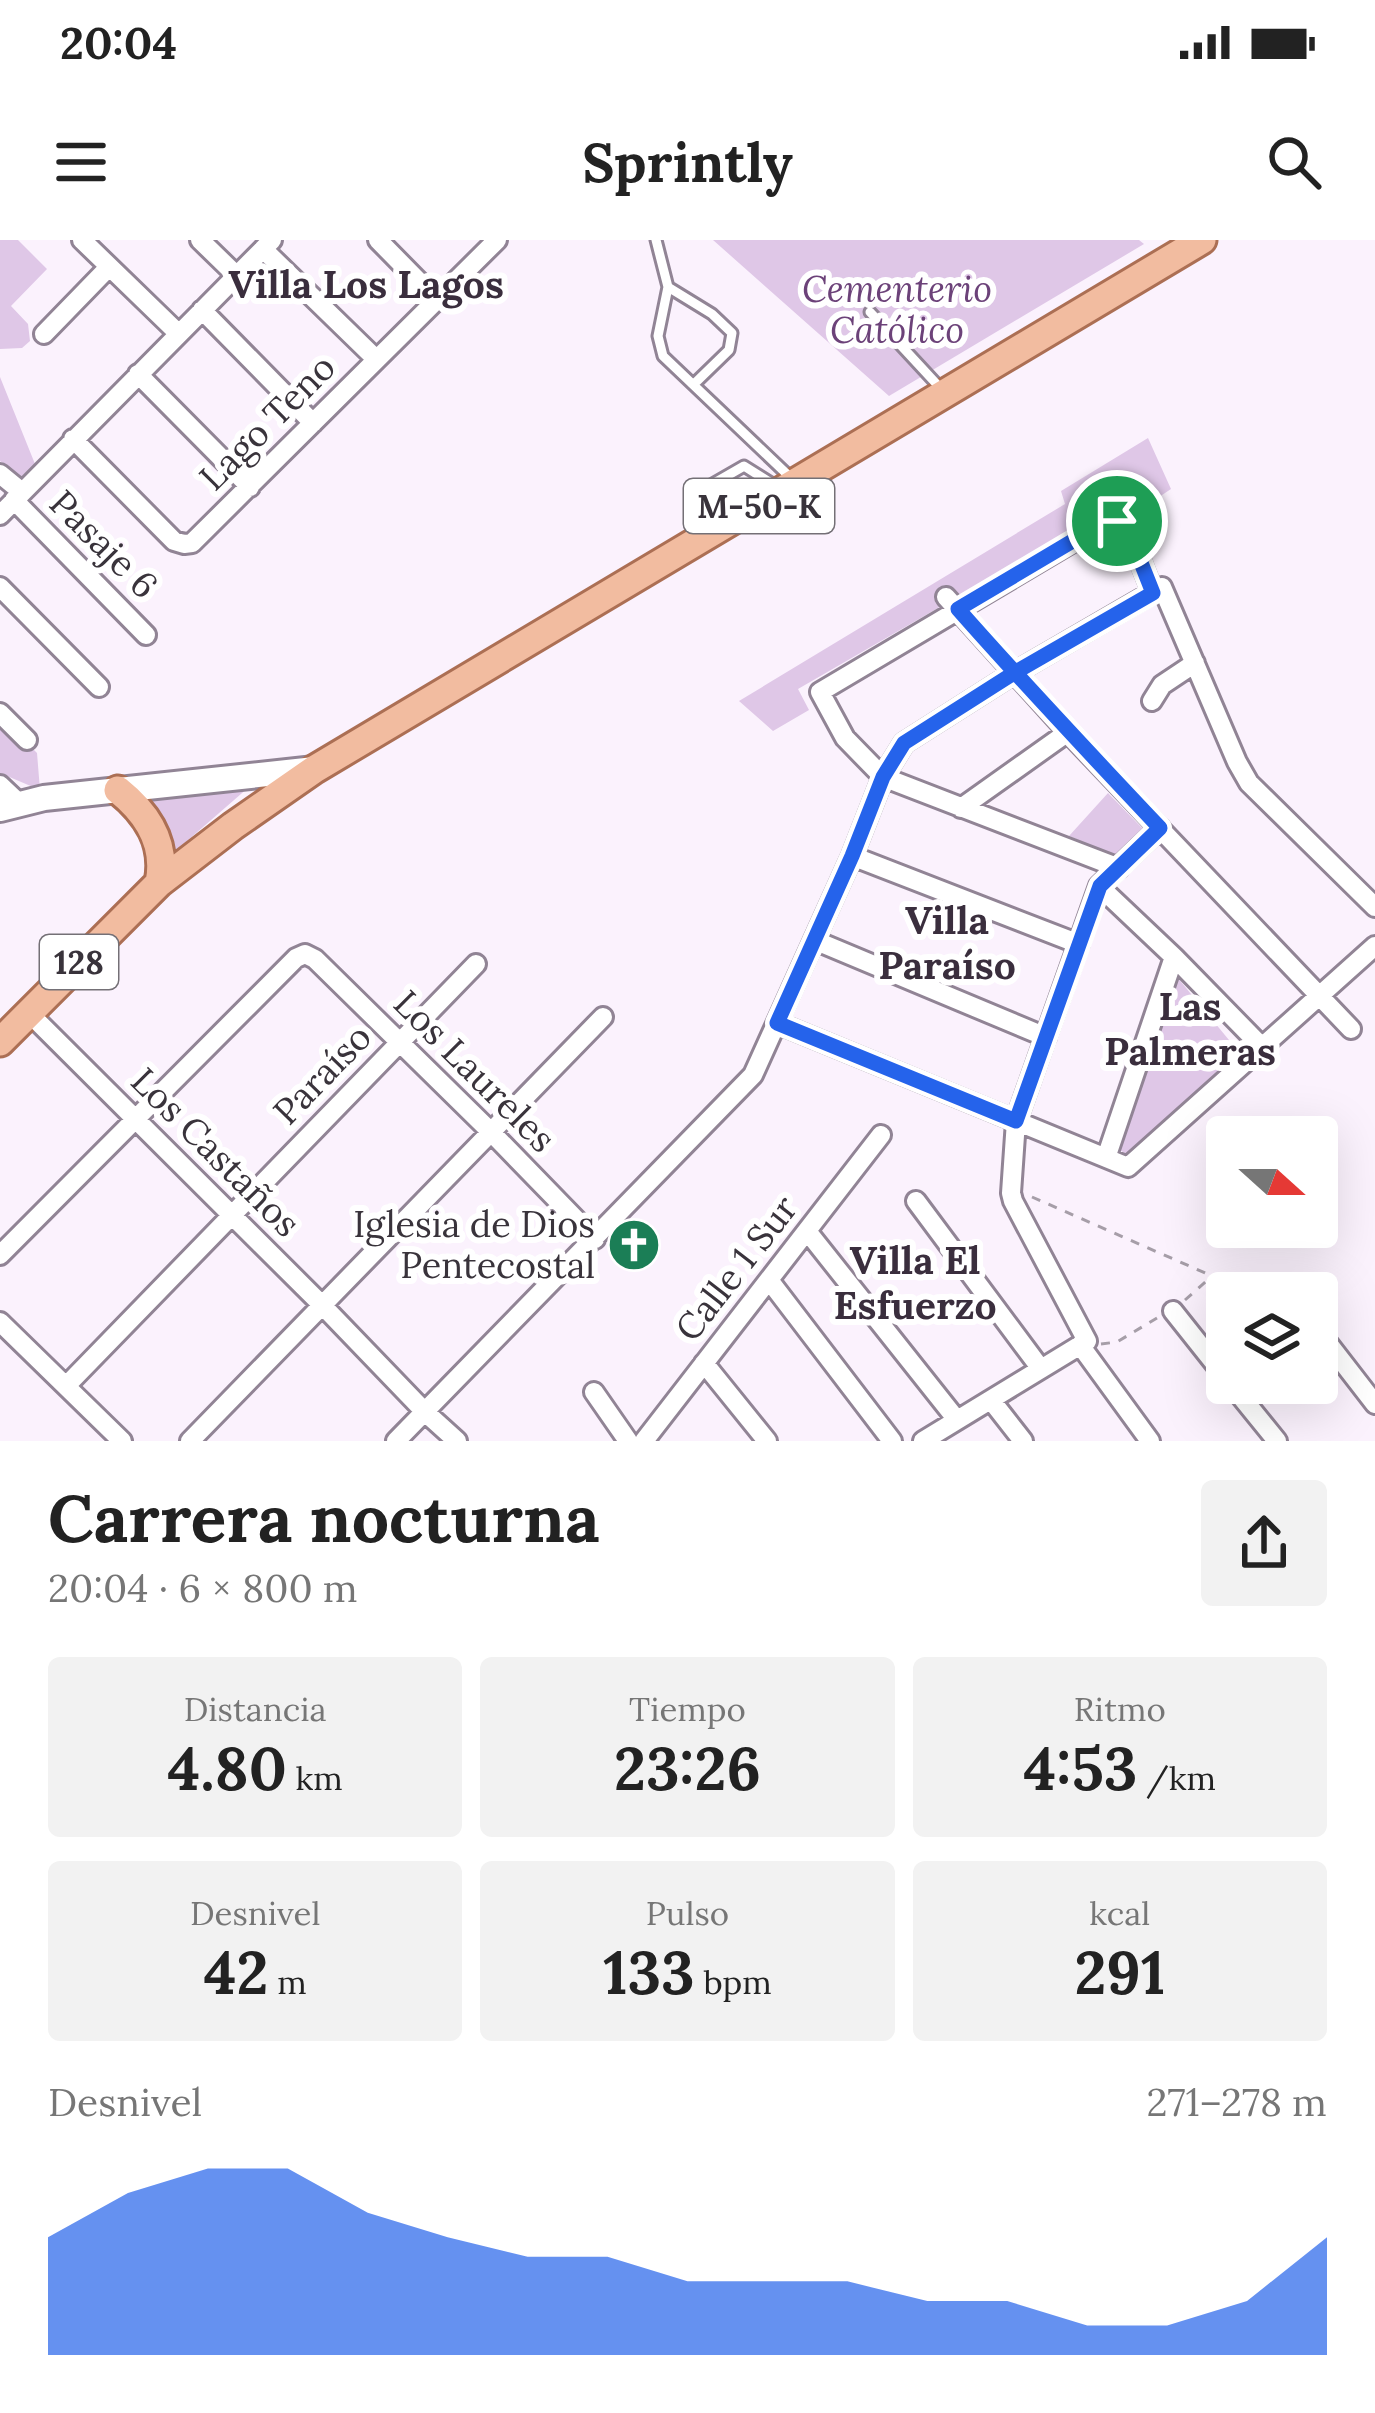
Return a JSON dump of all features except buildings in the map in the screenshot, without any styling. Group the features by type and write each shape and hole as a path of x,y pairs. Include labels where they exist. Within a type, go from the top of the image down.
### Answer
{"main road":[{"name":"M-50-K","path":"314,769 946,394 1192,242"},
{"path":"6,799 314,769"},
{"name":"128","path":"11,1023 159,884 314,769"},
{"path":"118,790 152,828 160,854 159,884"}],"street":[{"path":"82,240 178,334"},
{"path":"200,240 236,276"},
{"path":"378,240 436,299"},
{"name":"Lago Teno","path":"74,439 169,536 184,544 197,541 497,240"},
{"path":"12,502 267,244 376,359"},
{"path":"44,334 110,267"},
{"path":"202,310 313,423"},
{"path":"138,374 250,488"},
{"name":"Pasaje 6","path":"0,474 12,502 146,635"},
{"path":"1119,868 883,777 845,738 820,692 952,603 1103,523 1117,521 1132,540 1195,663 1249,783 1375,907"},
{"path":"0,587 99,687"},
{"path":"396,1441 753,1075 883,777 900,749 1014,673 1157,590"},
{"path":"952,603 1351,1029"},
{"path":"1152,701 1156,690 1195,663"},
{"path":"0,713 27,740"},
{"path":"961,808 1068,732"},
{"path":"1150,1441 1083,1343 1011,1193 1016,1121 1100,886 1160,828"},
{"path":"852,856 1079,944"},
{"path":"1100,886 1262,1047"},
{"path":"814,940 1046,1037"},
{"path":"777,1023 1128,1167 1375,946"},
{"name":"Los Laureles","path":"135,1119 305,954 400,1041 595,1239"},
{"path":"1106,1158 1174,957"},
{"name":"Paraíso","path":"66,1386 476,964"},
{"path":"190,1441 603,1017"},
{"name":"Los Castaños","path":"11,1023 135,1119 458,1441"},
{"path":"0,1255 135,1119"},
{"name":"Calle 1 Sur","path":"644,1441 881,1135"},
{"path":"916,1201 1041,1369"},
{"path":"807,1231 957,1420"},
{"path":"769,1280 892,1441"},
{"path":"1173,1311 1206,1352"},
{"path":"0,1322 122,1441"},
{"path":"923,1441 1083,1343"},
{"path":"1338,1356 1375,1404"},
{"path":"704,1363 767,1441"},
{"path":"594,1392 628,1441"},
{"path":"991,1400 1023,1441"},
{"path":"1247,1404 1276,1441"}],"lane":[{"path":"656,240 668,287 658,336 663,356 790,487"},
{"path":"668,287 733,333 729,350 694,384"},
{"path":"870,312 946,394"},
{"path":"699,541 704,489 744,466 790,487"}],"path":[{"path":"1011,1193 1037,1198 1206,1273"}],"green space":[{"path":"0,240 18,240 47,269 11,306 28,324 30,341 22,348 0,349"},
{"name":"Cementerio Católico","path":"713,240 1139,240 1144,244 889,396"},
{"path":"0,377 35,464 20,478 0,461"},
{"path":"1148,438 1171,489 1126,519 1106,511 798,689 809,710 773,731 739,701 1065,504 1061,491"},
{"path":"0,716 37,753 40,790 0,773"},
{"path":"249,787 172,854 166,822 144,798"},
{"path":"1108,793 1145,831 1117,857 1069,836"},
{"path":"1177,977 1243,1057 1128,1155 1118,1149"}],"place":[{"name":"Iglesia de Dios Pentecostal","path":"634,1245"}],"district":[{"name":"Villa Los Lagos","path":"366,284"},
{"name":"Villa Paraíso","path":"947,942"},
{"name":"Las Palmeras","path":"1190,1028"},
{"name":"Villa El Esfuerzo","path":"915,1282"}],"route":[{"path":"1117,521 1103,523 958,609 1014,673 1068,732 1160,828 1100,886 1016,1121 777,1023 883,777 904,743 1014,673 1153,593 1132,540 1117,521"}]}
